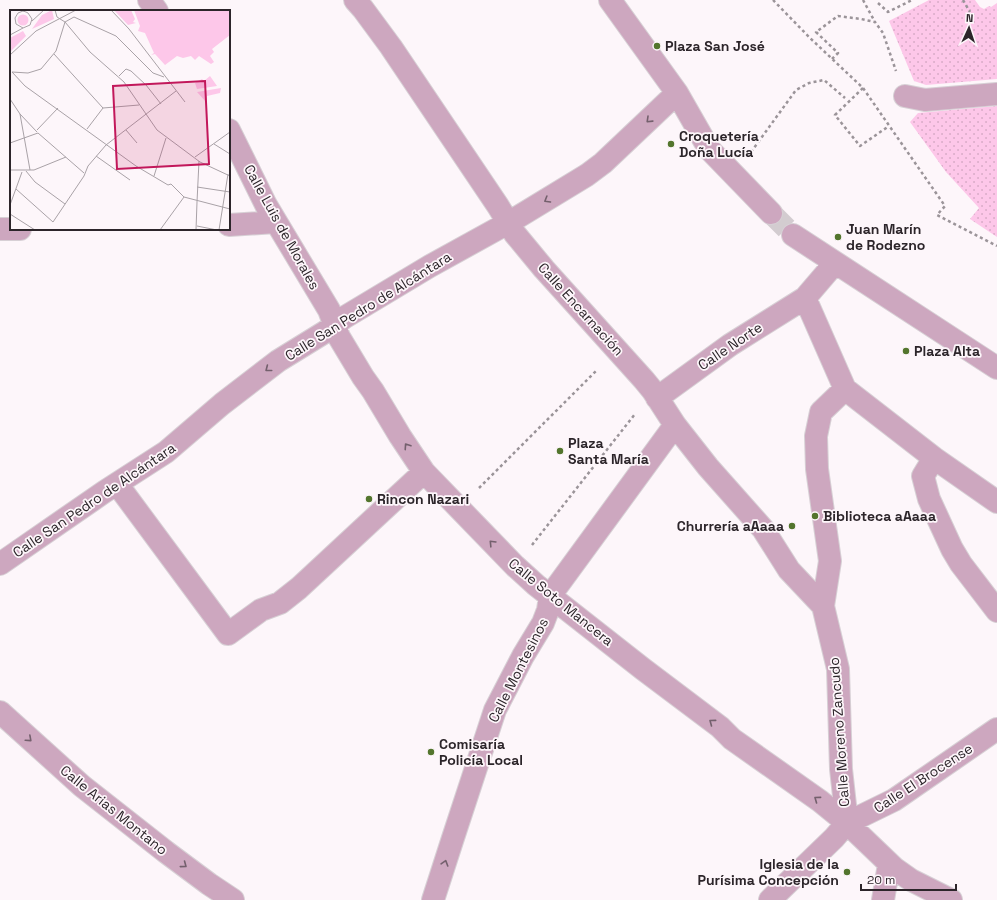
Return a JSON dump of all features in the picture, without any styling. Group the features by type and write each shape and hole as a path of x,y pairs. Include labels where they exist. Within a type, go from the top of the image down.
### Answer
{"street":[{"path":"149,0 156,10"},
{"name":"Calle Encarnación","path":"355,0 391,47 494,200 515,234 644,380 675,425 708,466 764,529 789,570 823,606"},
{"path":"610,0 677,93 709,149 771,213"},
{"name":"Calle San Pedro de Alcántara","path":"0,564 166,452 222,404 278,361 325,332 345,317 430,266 508,223 592,171 608,158 677,93"},
{"path":"905,96 925,100 997,94"},
{"name":"Calle Luis de Morales","path":"230,132 266,205 329,310 334,324"},
{"path":"230,226 276,222"},
{"path":"793,235 997,368"},
{"name":"Calle Norte","path":"657,398 730,345 805,298 834,263"},
{"path":"805,298 845,389 934,458 997,502"},
{"name":"Calle Soto Mancera","path":"334,324 339,337 424,472 515,566 550,596 720,727 732,739 820,801 847,824 889,864 911,880 951,900"},
{"name":"Calle Moreno Zancudo","path":"845,389 821,412 816,436 816,456 830,561 823,606 838,669 841,769 847,824"},
{"name":"Calle Montesinos","path":"433,900 495,710 523,656 543,624 548,610 550,596 675,425"},
{"path":"934,458 923,476 929,499 952,549 961,564 997,611"},
{"path":"117,484 228,634 261,610 280,603 299,588 424,472"},
{"name":"Calle Arias Montano","path":"0,712 82,786 166,852 233,900"},
{"name":"Calle El Brocense","path":"770,900 847,824 894,800 997,729"},
{"path":"883,900 889,864"}],"path":[{"path":"773,0 810,38 863,88 945,206 937,215 997,246"},
{"path":"864,0 882,33 905,96"},
{"path":"878,3 888,12 912,0"},
{"path":"963,0 970,12"},
{"path":"832,59 838,53 816,32 838,16 875,22"},
{"path":"732,173 745,159 796,90 809,83 824,80 845,98"},
{"path":"863,88 835,115 860,146 889,126"},
{"path":"476,492 594,373"},
{"path":"528,549 638,410"}],"shaded area":[{"path":"929,0 975,0 980,7 984,9 997,3 997,79 926,85 914,81 889,21"},
{"path":"997,106 997,237 970,219 979,208 946,172 910,122 918,113"}],"tunnel":[{"path":"771,213 793,235"}],"place":[{"name":"Plaza San José","path":"657,46"},
{"name":"Croquetería Doña Lucía","path":"671,144"},
{"name":"Juan Marín de Rodezno","path":"838,237"},
{"name":"Plaza Alta","path":"906,351"},
{"name":"Plaza Santa María","path":"560,451"},
{"name":"Rincon Nazari","path":"369,499"},
{"name":"Biblioteca aAaaa","path":"815,516"},
{"name":"Churrería aAaaa","path":"792,526"},
{"name":"Comisaría Policía Local","path":"431,752"},
{"name":"Iglesia de la Purísima Concepción","path":"847,872"}]}
